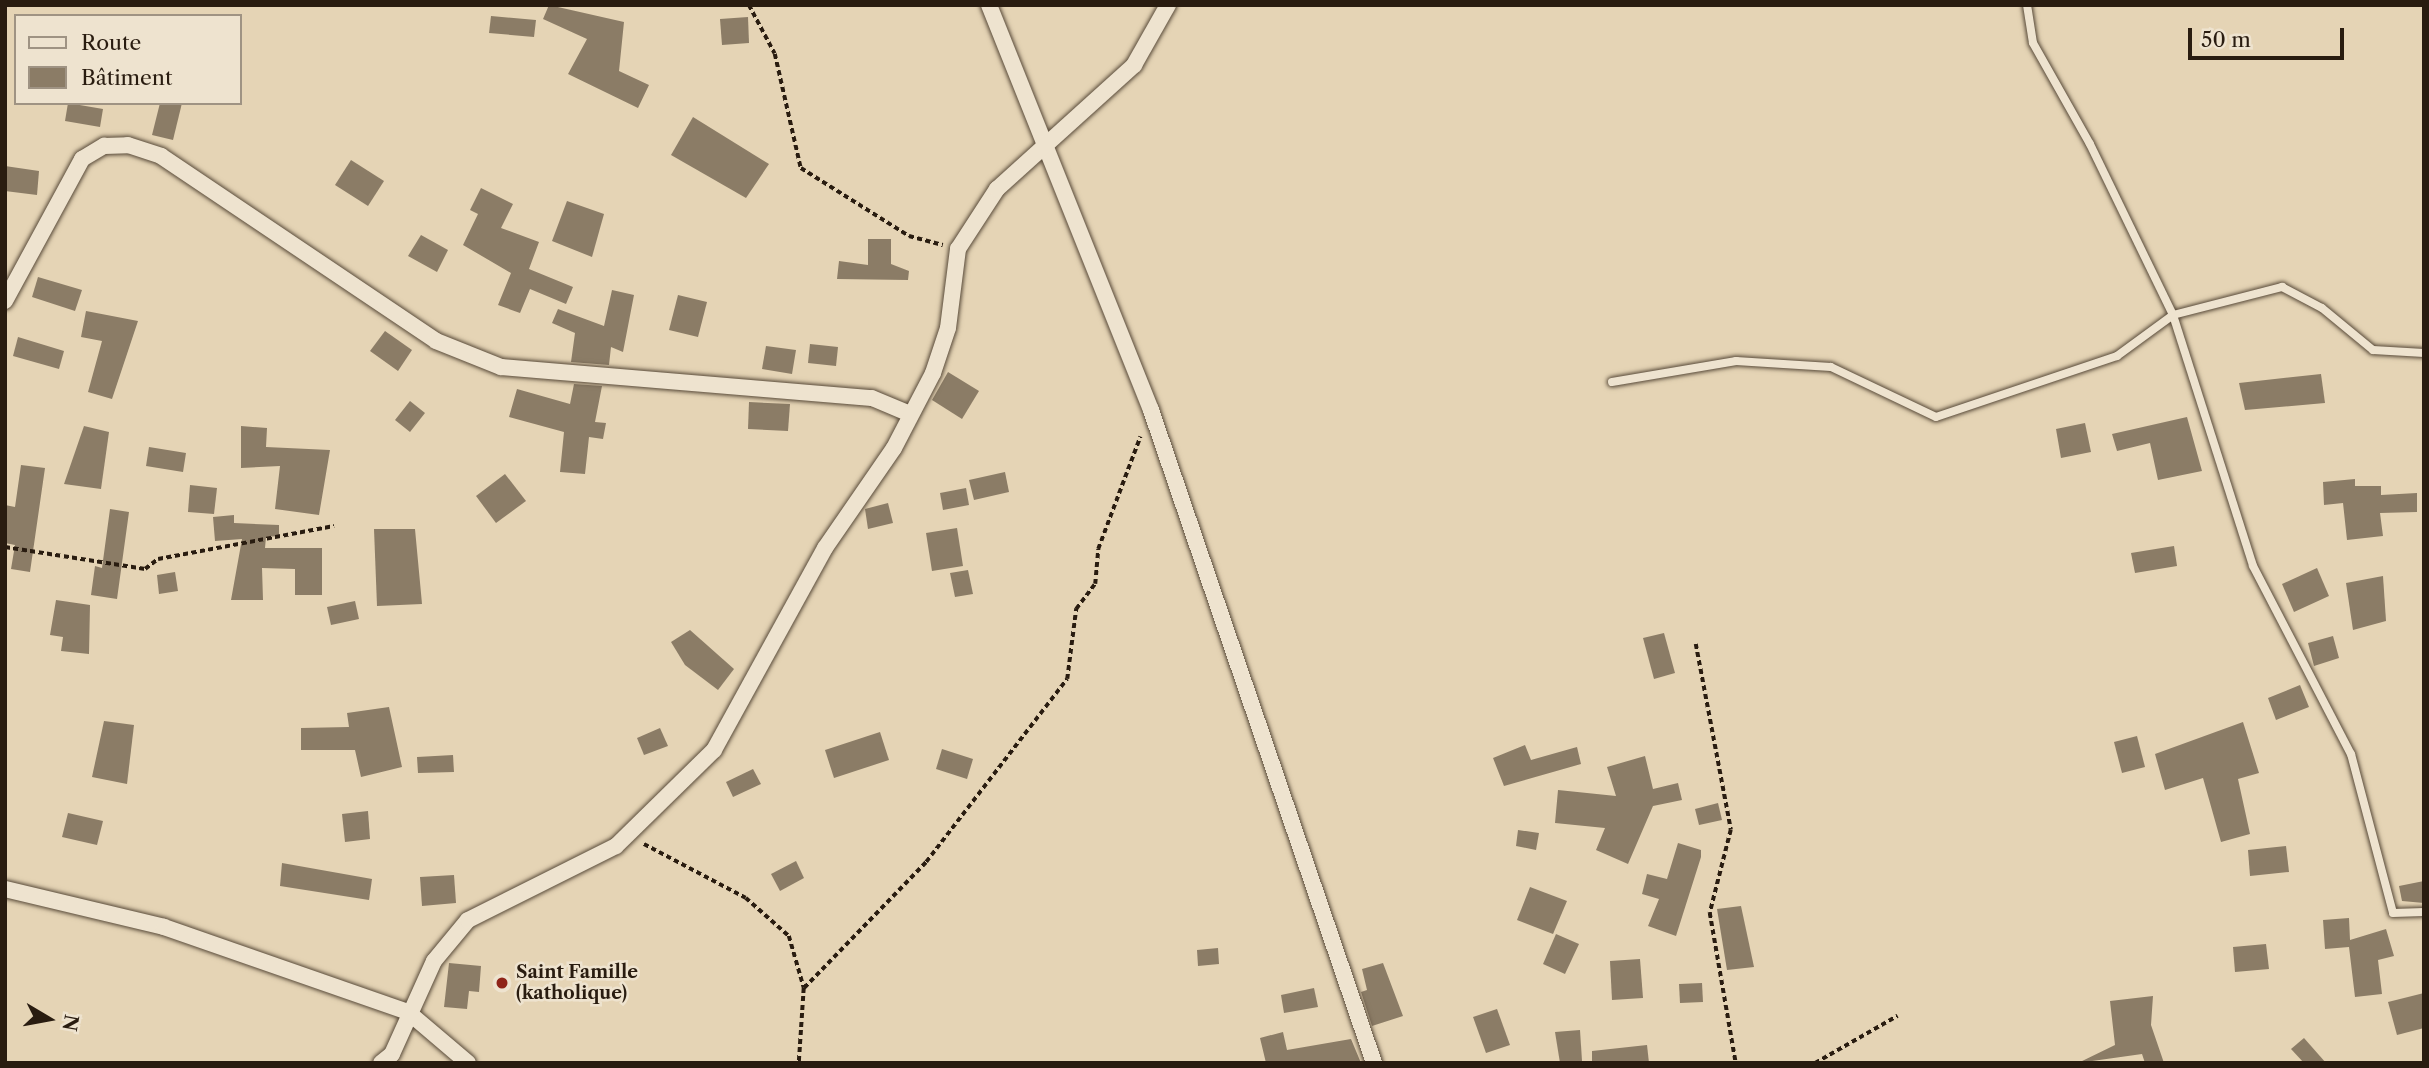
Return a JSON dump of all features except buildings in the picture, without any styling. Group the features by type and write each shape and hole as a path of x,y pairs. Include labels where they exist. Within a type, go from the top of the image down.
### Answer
{"street":[{"path":"989,5 1151,410 1374,1063"},
{"path":"382,1063 393,1054 408,1012 434,961 468,920 547,884 627,835 714,750 825,548 894,448 933,373 948,328 958,249 997,189 1134,65 1168,5"},
{"path":"5,300 82,159 104,146 128,145 161,156 436,341 500,367 872,398 910,414"},
{"path":"5,889 164,927 408,1012 468,1063"}],"lane":[{"path":"2027,5 2033,43 2090,144 2173,315 2253,566 2350,754 2393,913 2424,912"},
{"path":"1612,382 1736,361 1831,367 1936,417 2117,356 2173,315 2282,287 2322,308 2373,351 2424,354"}],"path":[{"path":"750,5 775,54 801,168 909,236 958,249"},
{"path":"804,988 926,862 1067,680 1076,609 1094,584 1098,549 1151,410"},
{"path":"5,547 145,569 158,559 334,526"},
{"path":"1696,644 1731,830 1710,914 1735,1063"},
{"path":"627,835 746,898 789,936 804,988 799,1063"},
{"path":"1815,1063 1897,1016"}],"place":[{"name":"Saint Famille (katholique)","path":"502,983"}]}
